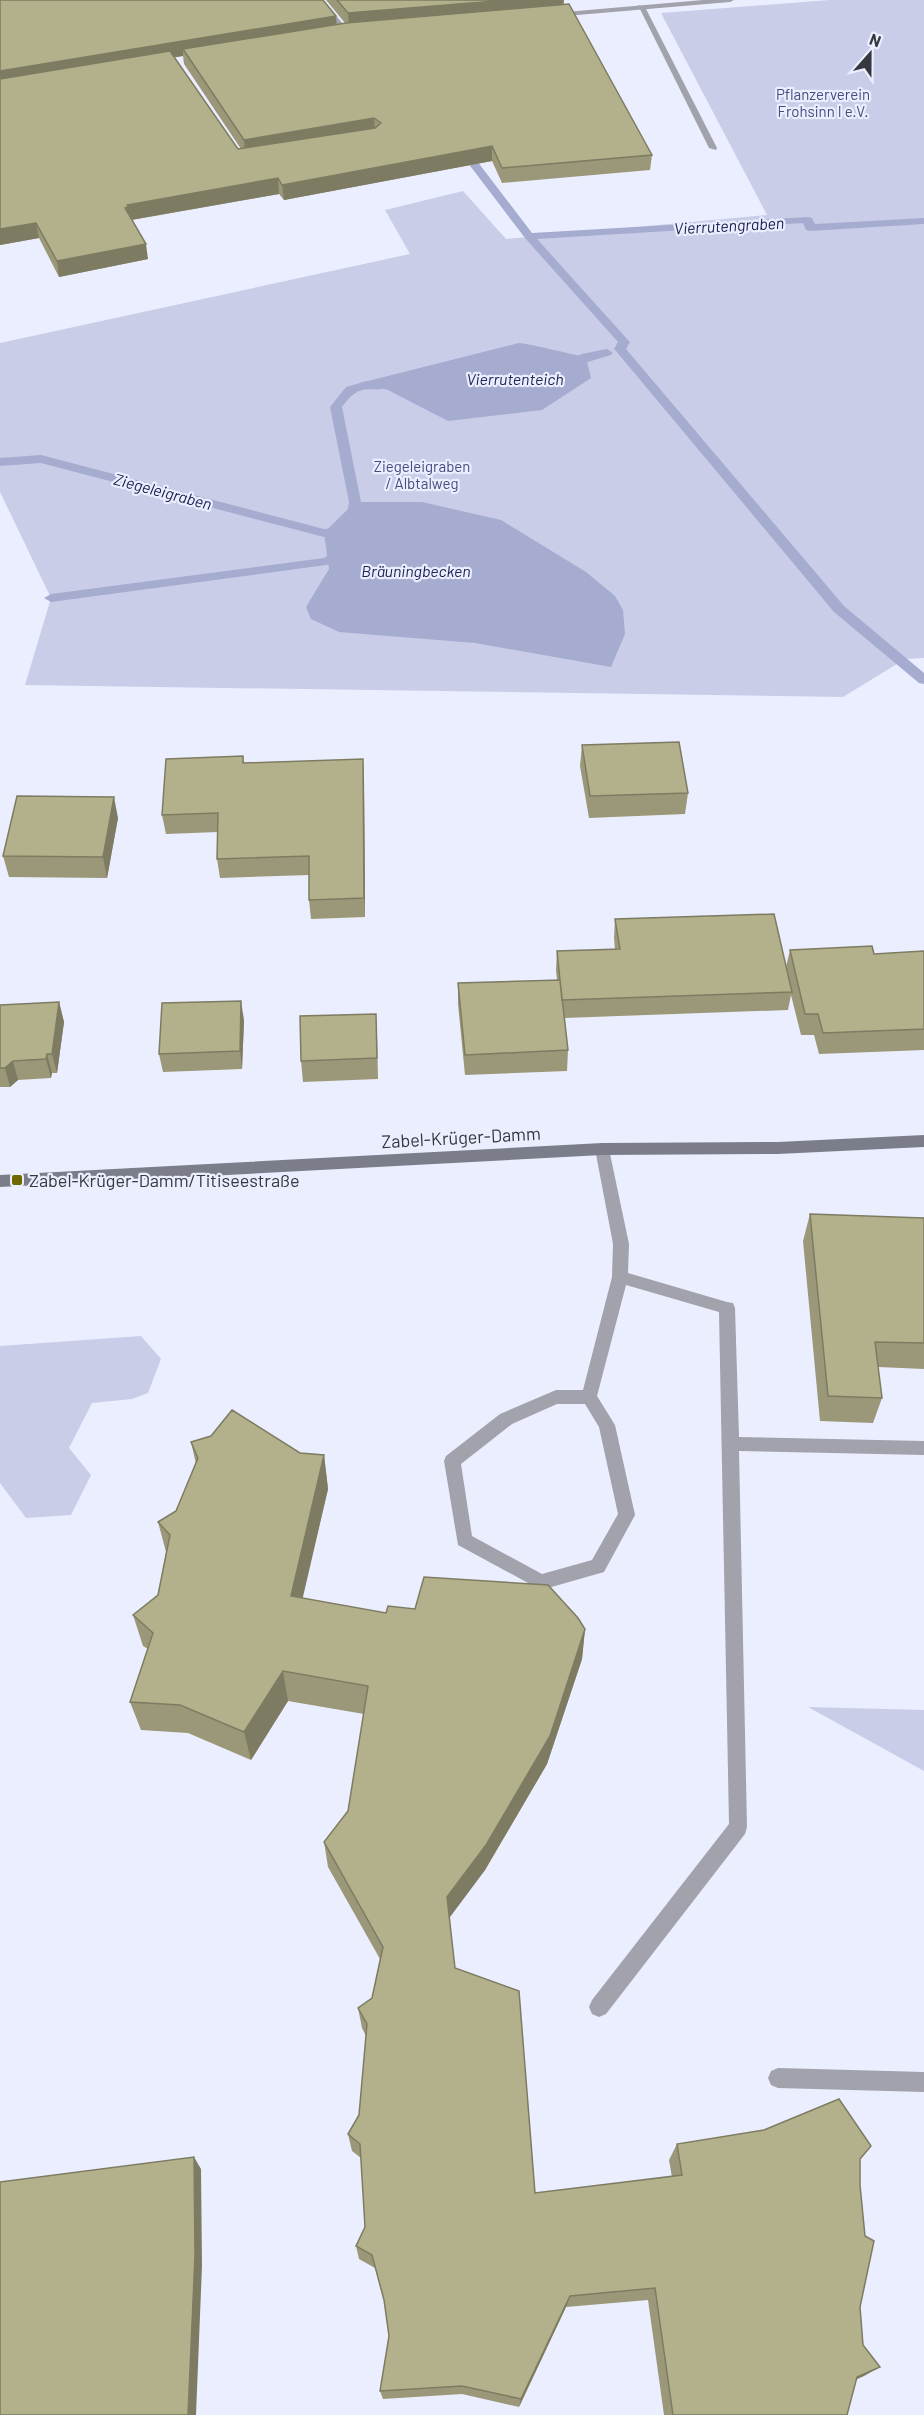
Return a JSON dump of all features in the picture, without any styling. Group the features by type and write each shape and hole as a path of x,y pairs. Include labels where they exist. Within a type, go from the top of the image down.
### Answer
{"street":[{"path":"320,0 346,33"},
{"path":"541,16 730,0"},
{"path":"641,7 713,148"},
{"path":"335,35 358,32"},
{"name":"Zabel-Krüger-Damm","path":"0,1181 602,1149 778,1148 924,1141"},
{"path":"589,1397 556,1397 506,1419 452,1461 464,1540 541,1582 598,1566 627,1515 607,1425 589,1397 620,1277 621,1244 602,1149"},
{"path":"599,2007 738,1827 727,1308 620,1277"},
{"path":"731,1444 924,1448"},
{"path":"778,2078 924,2082"}],"green space":[{"name":"Ziegeleigraben / Albtalweg","path":"830,0 924,0 924,658 905,659 843,697 25,685 51,598 0,492 0,343 410,254 385,210 463,191 506,239 767,215 661,13"},
{"path":"141,1336 161,1359 148,1393 132,1399 92,1403 69,1448 91,1475 71,1515 26,1518 0,1483 0,1346"},
{"path":"808,1707 924,1710 924,1771"}],"water":[{"name":"Vierrutenteich","path":"519,343 586,357 591,378 542,410 448,421 388,390 360,383"},
{"name":"Bräuningbecken","path":"355,502 422,502 501,520 586,572 615,596 623,610 625,634 611,667 475,643 339,632 311,619 306,607 329,569 324,533"}],"building":[{"path":"0,0 323,0 336,16 0,71"},
{"path":"337,0 508,0 348,13"},
{"path":"569,4 652,155 502,168 492,146 282,185 278,178 127,205 128,207 125,208 146,244 57,261 36,223 0,229 0,79 170,51 238,149 375,128 381,123 374,118 244,140 183,49 346,23"},
{"path":"679,742 688,793 590,796 582,745"},
{"path":"243,756 243,763 363,759 364,898 309,900 309,856 217,859 218,813 162,815 166,759"},
{"path":"17,796 114,797 103,857 3,856"},
{"path":"774,914 792,992 562,1000 557,951 620,949 615,919"},
{"path":"872,946 874,954 924,951 924,1029 823,1033 818,1014 805,1014 790,950"},
{"path":"560,980 568,1050 465,1055 458,983"},
{"path":"241,1001 240,1051 159,1054 162,1003"},
{"path":"59,1002 52,1054 47,1054 46,1059 13,1061 5,1068 0,1068 0,1005"},
{"path":"376,1014 377,1058 301,1061 300,1016"},
{"path":"810,1214 924,1218 924,1343 875,1342 882,1398 828,1396"},
{"path":"232,1410 300,1453 324,1455 291,1596 386,1613 388,1606 415,1609 424,1577 548,1585 585,1629 550,1736 486,1845 447,1897 455,1968 519,1991 535,2193 682,2175 677,2144 764,2130 839,2099 871,2146 860,2159 865,2236 874,2241 860,2307 863,2345 880,2367 857,2377 847,2415 673,2415 655,2288 570,2296 521,2399 462,2386 380,2391 389,2336 384,2300 372,2255 356,2246 365,2227 360,2144 348,2134 359,2115 367,2024 358,2008 372,1998 383,1947 324,1842 348,1811 368,1686 283,1671 244,1732 180,1705 130,1702 153,1633 133,1615 158,1595 170,1535 158,1522 176,1511 198,1458 191,1442 211,1436"},
{"path":"194,2157 195,2256 188,2415 0,2415 0,2182"}],"waterway":[{"path":"460,146 529,236"},
{"name":"Vierrutengraben","path":"529,236 808,220 810,228 924,221"},
{"path":"529,236 624,342 620,349 839,609 924,680"},
{"path":"564,365 607,353"},
{"path":"51,598 328,561 353,542 351,530 355,502 336,407 355,387 383,385"},
{"name":"Ziegeleigraben","path":"0,462 41,459 324,533 348,531"}],"place":[{"name":"Zabel-Krüger-Damm/Titiseestraße","path":"17,1180"}],"park label":[{"name":"Pflanzerverein Frohsinn I e.V.","path":"823,102"}]}
